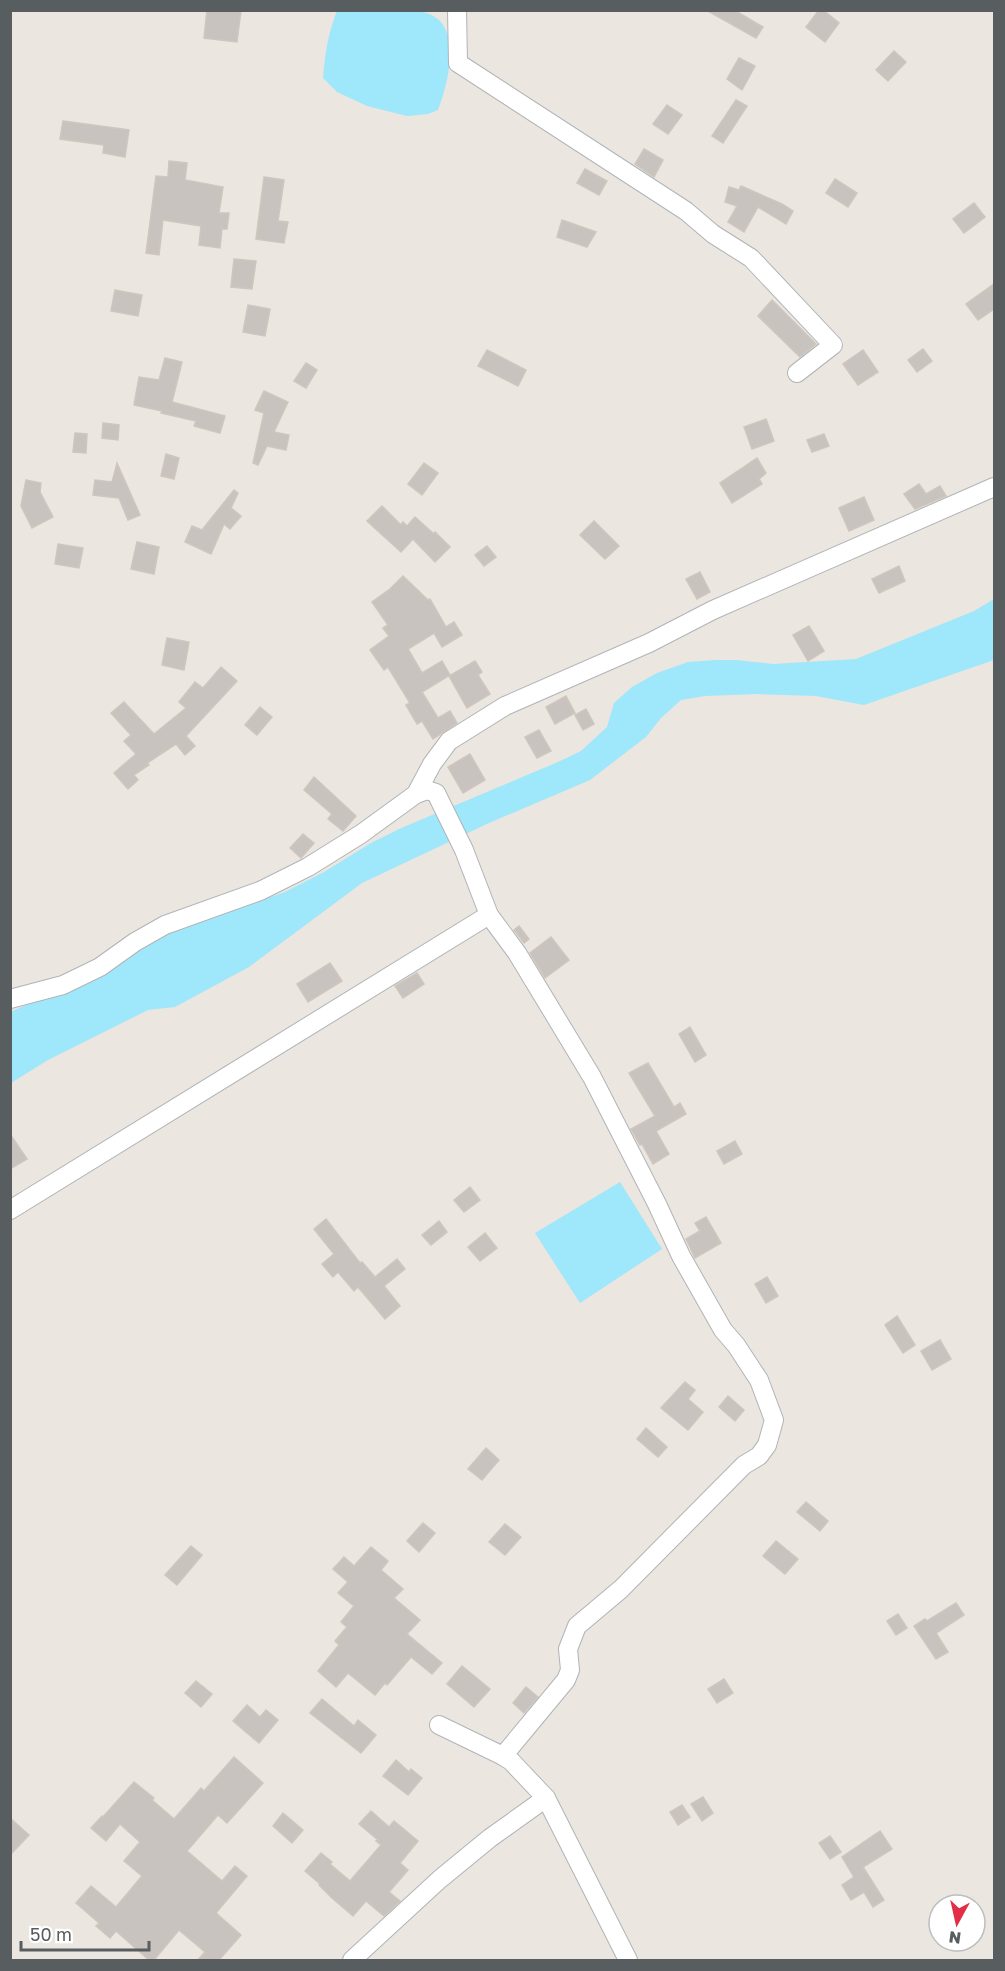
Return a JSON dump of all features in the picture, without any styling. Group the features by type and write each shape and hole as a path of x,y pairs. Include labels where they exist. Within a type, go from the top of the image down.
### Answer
{"street":[{"path":"457,10 458,63 686,211 713,234 751,258 833,345 796,373"},
{"path":"416,794 432,764 450,741 505,706 649,643 713,610 994,487"},
{"path":"10,999 63,985 100,967 135,942 165,925 260,891 289,877 361,834 416,794 427,790 436,793 464,850 489,915 517,953 592,1077 681,1256 723,1330 759,1380 774,1420 767,1445 759,1456 744,1465 621,1589 577,1626 568,1649 570,1670 566,1680 503,1756"},
{"path":"10,1210 489,915"},
{"path":"439,1725 511,1761 546,1798 628,1960"},
{"path":"352,1960 440,1879 490,1838 546,1798"}],"water":[{"path":"410,10 429,14 440,21 446,31 450,58 446,86 438,110 428,114 407,116 367,106 337,92 323,78 327,44 337,11"},
{"path":"994,599 994,660 864,705 816,696 757,694 705,696 681,700 661,718 646,737 590,780 489,823 362,883 249,967 175,1007 148,1010 48,1060 11,1083 10,1012 114,967 128,955 164,934 285,892 399,829 581,751 607,727 614,703 632,687 657,673 688,662 716,660 773,664 856,659 974,611"},
{"path":"620,1182 662,1249 580,1303 535,1233"}],"building":[{"path":"207,10 241,10 237,42 204,38"},
{"path":"706,10 734,10 763,27 756,38"},
{"path":"819,10 823,10 839,23 825,42 806,27"},
{"path":"894,51 906,62 888,81 876,70"},
{"path":"739,58 755,66 742,90 727,79"},
{"path":"736,100 747,106 723,143 712,136"},
{"path":"667,105 682,115 668,134 653,124"},
{"path":"63,121 129,130 125,157 103,153 104,145 60,139"},
{"path":"644,149 663,160 654,177 635,164"},
{"path":"169,161 187,163 185,180 223,187 219,213 229,213 227,229 222,229 220,248 199,245 201,226 163,220 159,255 146,253 156,176 168,177"},
{"path":"585,169 607,181 599,195 577,183"},
{"path":"264,177 284,180 278,221 288,222 284,243 256,239"},
{"path":"835,179 857,193 848,207 826,193"},
{"path":"741,186 793,211 786,224 758,207 744,232 728,222 737,206 725,202 729,187 739,190"},
{"path":"974,203 985,217 964,233 953,219"},
{"path":"562,220 596,232 587,247 557,237"},
{"path":"234,259 256,261 252,289 231,287"},
{"path":"994,284 994,309 978,320 966,304"},
{"path":"115,290 142,295 138,316 111,311"},
{"path":"772,300 816,344 800,357 758,316"},
{"path":"248,305 270,309 265,336 243,332"},
{"path":"923,349 932,361 917,372 908,360"},
{"path":"487,350 526,370 518,386 478,366"},
{"path":"863,350 878,372 858,385 843,364"},
{"path":"165,358 182,362 172,402 225,416 220,433 194,426 196,421 134,405 139,377 159,380"},
{"path":"306,363 317,370 306,388 294,381"},
{"path":"264,391 288,402 274,432 289,435 286,450 267,446 258,465 253,463 264,413 255,410"},
{"path":"766,419 774,441 752,449 744,427"},
{"path":"103,423 119,425 118,440 102,438"},
{"path":"75,433 87,434 86,453 73,452"},
{"path":"824,434 829,446 812,452 807,440"},
{"path":"166,454 179,458 174,479 161,476"},
{"path":"757,458 766,473 759,479 762,484 732,503 720,483"},
{"path":"117,463 140,515 128,520 119,498 93,495 95,480 112,482"},
{"path":"424,463 438,473 422,495 408,484"},
{"path":"26,480 41,483 40,492 53,517 32,528 21,506"},
{"path":"919,484 926,494 940,486 946,496 915,509 904,494"},
{"path":"234,490 238,493 231,508 241,516 230,529 224,524 211,554 185,542 192,526 202,530"},
{"path":"864,497 874,520 849,531 839,508"},
{"path":"382,506 401,525 403,522 407,526 415,517 450,547 435,562 413,539 401,552 367,521"},
{"path":"594,521 619,546 605,559 580,535"},
{"path":"137,542 159,547 154,574 131,569"},
{"path":"58,544 83,548 79,568 55,564"},
{"path":"487,546 496,557 484,566 475,555"},
{"path":"899,566 905,581 879,593 872,579"},
{"path":"700,572 710,592 697,599 686,579"},
{"path":"403,576 428,600 430,599 446,627 454,622 462,635 442,647 434,633 408,649 422,673 442,661 450,675 422,692 438,718 450,711 457,723 433,739 422,721 417,724 406,705 410,703 388,667 384,670 370,650 389,636 383,628 388,625 372,602"},
{"path":"809,626 824,651 808,661 793,635"},
{"path":"167,638 189,642 184,670 162,665"},
{"path":"475,661 482,672 478,675 490,694 467,708 449,676"},
{"path":"221,667 237,681 186,736 195,746 185,755 176,744 147,763 149,765 134,775 138,780 128,789 114,773 136,754 124,741 131,735 111,713 124,702 154,734 186,708 179,702 195,682 203,688"},
{"path":"566,696 575,713 555,724 546,707"},
{"path":"260,707 272,717 257,735 245,725"},
{"path":"586,709 594,724 583,730 575,715"},
{"path":"539,730 551,751 537,758 525,737"},
{"path":"470,754 485,780 463,793 448,767"},
{"path":"314,777 356,816 343,831 328,819 332,814 304,790"},
{"path":"303,834 314,843 301,858 290,848"},
{"path":"519,926 529,939 524,943 514,930"},
{"path":"551,937 569,960 545,978 530,953"},
{"path":"330,963 342,981 308,1002 297,984"},
{"path":"417,973 424,984 403,998 395,986"},
{"path":"690,1027 706,1055 695,1062 679,1034"},
{"path":"648,1063 674,1107 680,1103 686,1114 656,1131 669,1154 653,1164 631,1129 655,1116 629,1073"},
{"path":"10,1134 27,1159 10,1169"},
{"path":"735,1141 742,1154 724,1164 717,1151"},
{"path":"470,1187 480,1200 464,1212 454,1200"},
{"path":"706,1217 721,1243 695,1258 686,1239 700,1231 695,1223"},
{"path":"326,1219 360,1263 362,1262 375,1277 397,1259 405,1269 384,1286 400,1306 385,1319 358,1287 354,1291 338,1272 333,1277 322,1264 334,1254 314,1229"},
{"path":"439,1221 447,1232 431,1245 422,1235"},
{"path":"485,1233 497,1248 480,1261 468,1247"},
{"path":"767,1277 778,1296 766,1303 755,1284"},
{"path":"897,1316 915,1345 903,1353 885,1325"},
{"path":"940,1340 951,1359 932,1370 921,1351"},
{"path":"685,1382 695,1390 688,1399 703,1412 688,1430 661,1408"},
{"path":"728,1396 744,1410 735,1421 719,1407"},
{"path":"646,1428 667,1447 658,1457 637,1439"},
{"path":"486,1448 499,1460 482,1480 468,1469"},
{"path":"806,1502 828,1521 820,1531 797,1512"},
{"path":"423,1523 435,1533 419,1552 407,1541"},
{"path":"505,1524 521,1537 505,1555 489,1542"},
{"path":"776,1541 798,1559 785,1574 763,1556"},
{"path":"191,1546 202,1555 177,1585 165,1575"},
{"path":"371,1547 388,1561 381,1570 403,1589 394,1598 420,1620 407,1634 442,1663 432,1674 411,1657 387,1685 385,1683 375,1695 348,1673 336,1687 318,1671 339,1645 335,1641 347,1627 341,1622 354,1606 338,1593 348,1582 333,1569 344,1557 354,1566"},
{"path":"956,1603 964,1615 936,1633 948,1652 936,1659 914,1626 925,1619 927,1621"},
{"path":"898,1614 907,1628 896,1635 887,1621"},
{"path":"462,1666 490,1689 474,1707 447,1684"},
{"path":"724,1679 733,1693 717,1703 708,1689"},
{"path":"196,1681 212,1694 201,1707 185,1693"},
{"path":"526,1687 538,1697 524,1713 513,1703"},
{"path":"322,1699 354,1726 358,1720 376,1735 361,1753 310,1713"},
{"path":"247,1705 260,1717 266,1710 278,1720 259,1743 233,1721"},
{"path":"234,1757 263,1783 227,1823 218,1815 187,1851 222,1881 235,1866 247,1876 216,1913 241,1935 219,1960 198,1960 205,1952 179,1930 154,1960 149,1960 116,1931 110,1938 96,1926 99,1923 76,1903 91,1886 116,1907 142,1876 124,1861 140,1842 120,1824 106,1841 91,1828 134,1782 154,1798 152,1800 174,1819 201,1788 204,1791"},
{"path":"396,1760 409,1772 411,1769 422,1778 408,1795 383,1776"},
{"path":"703,1797 713,1813 702,1821 691,1804"},
{"path":"682,1805 690,1817 678,1825 670,1812"},
{"path":"371,1811 389,1827 394,1821 418,1841 400,1863 408,1870 389,1892 400,1901 384,1916 366,1901 353,1916 305,1871 321,1853 350,1881 381,1845 359,1824"},
{"path":"283,1813 303,1830 292,1843 273,1826"},
{"path":"10,1818 29,1835 10,1855"},
{"path":"880,1831 892,1849 863,1867 884,1900 873,1907 864,1892 851,1900 842,1885 854,1877 842,1857"},
{"path":"830,1836 841,1852 830,1859 819,1843"}]}
